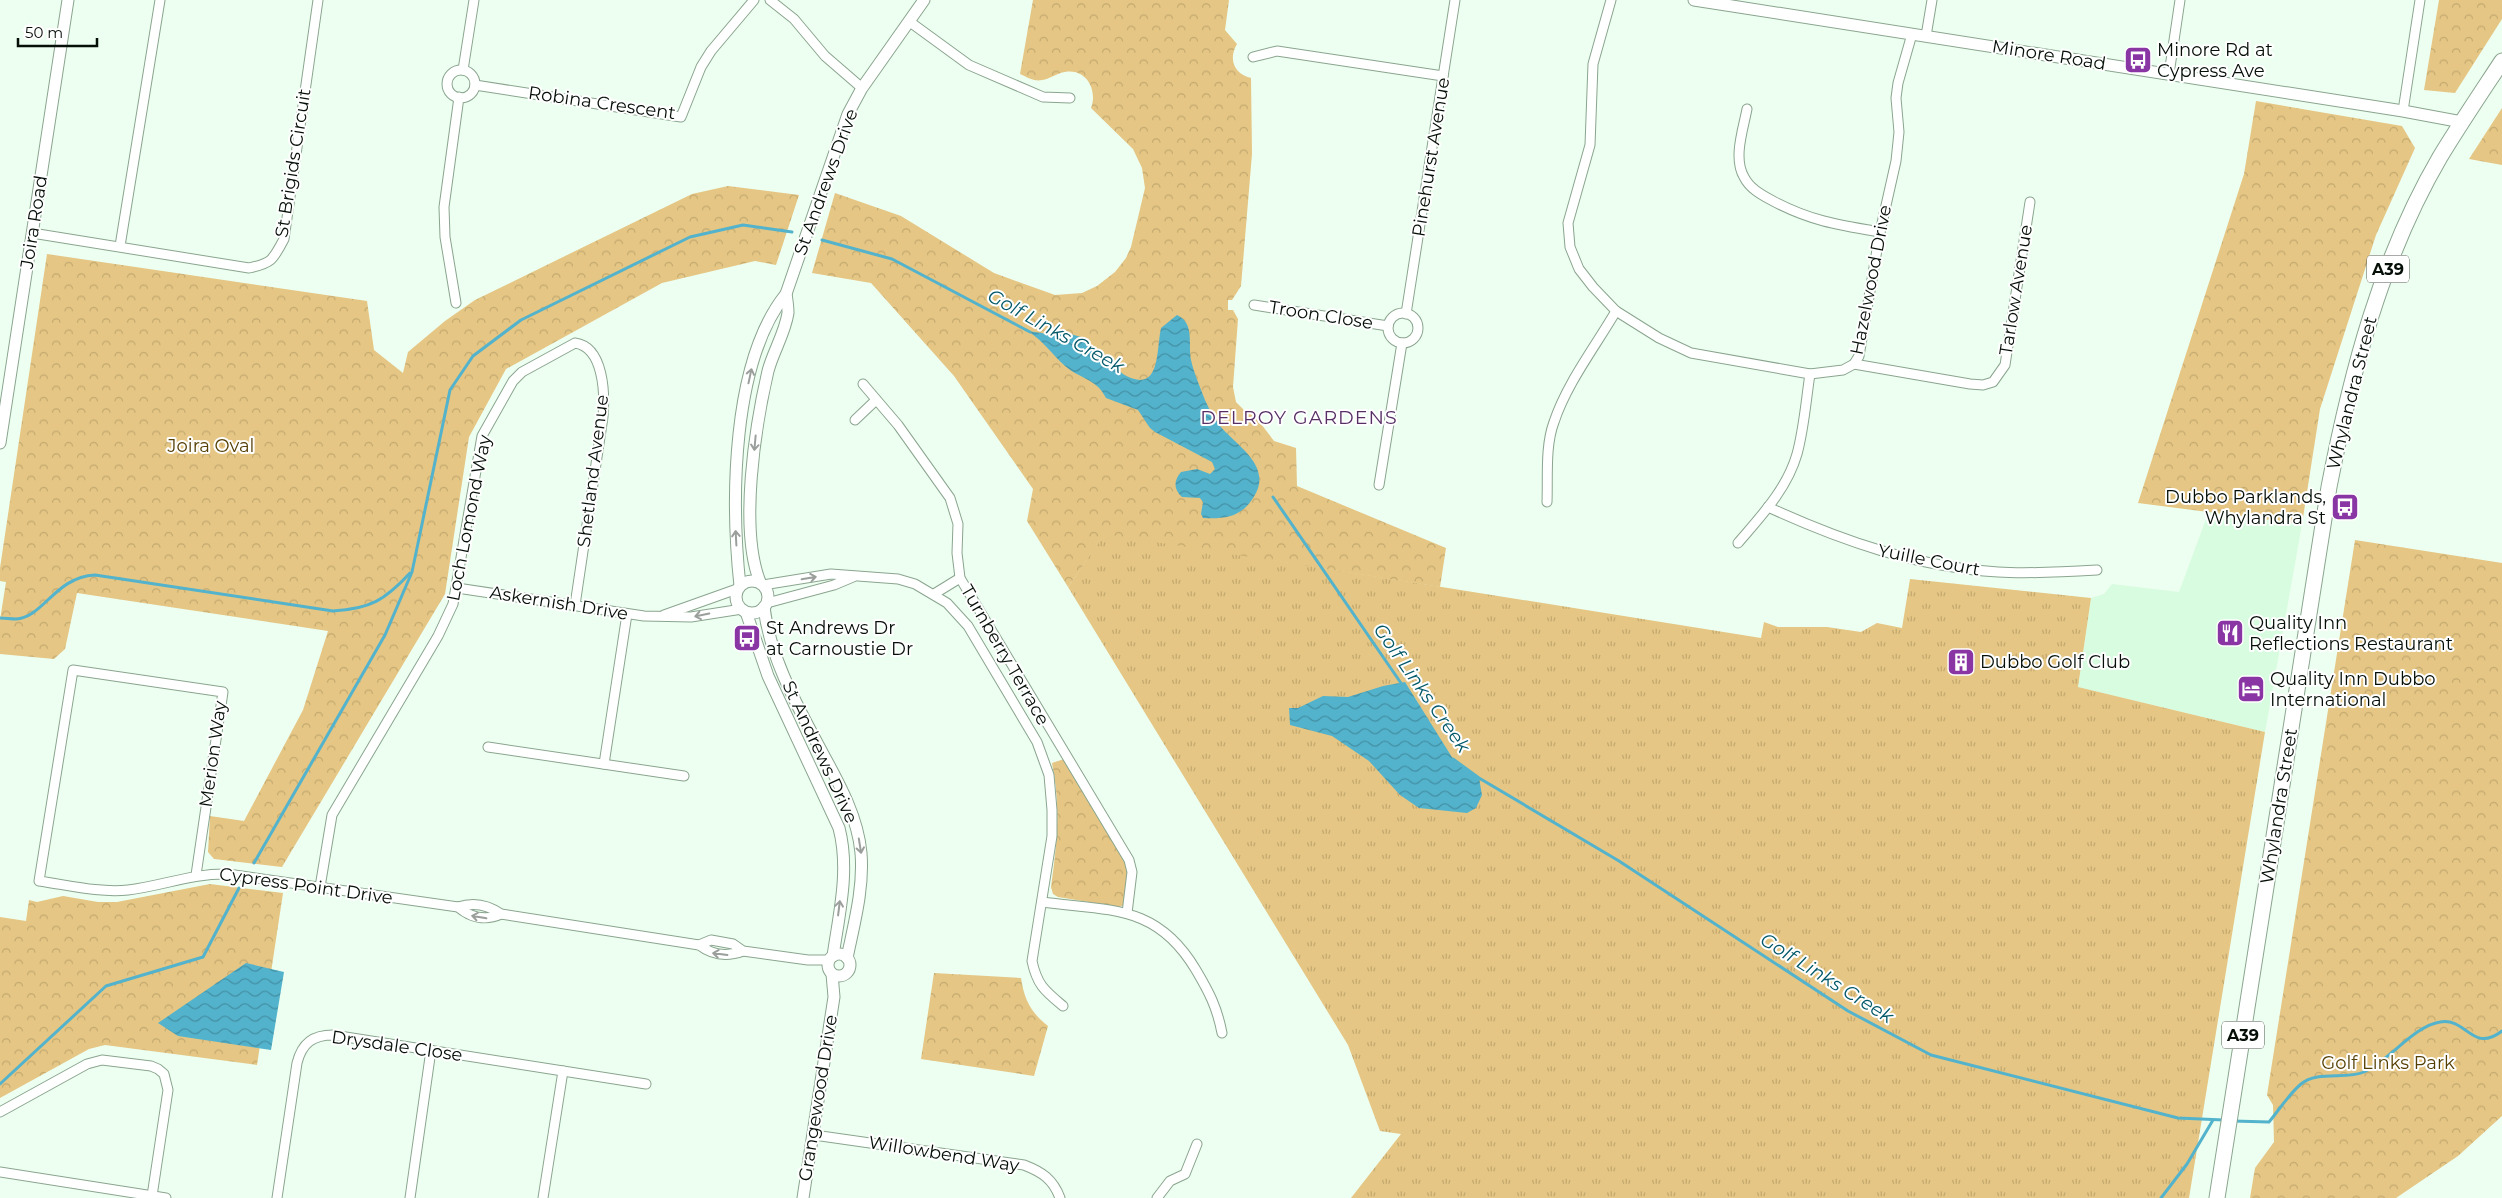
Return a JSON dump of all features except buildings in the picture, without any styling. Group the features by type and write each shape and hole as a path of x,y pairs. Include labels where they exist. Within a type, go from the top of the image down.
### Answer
{"highway":[{"name":"Whylandra Street","path":"2217,1198 2341,426 2365,332 2408,220 2440,158 2502,61"}],"street":[{"name":"Joira Road","path":"0,443 68,0"},
{"path":"120,246 160,0"},
{"name":"St Brigids Circuit","path":"32,233 250,268 267,264 277,253 284,239 318,0"},
{"path":"463,70 474,0"},
{"name":"Robina Crescent","path":"475,85 681,117 706,59 754,0"},
{"path":"770,0 794,19 825,56 862,88"},
{"name":"St Andrews Drive","path":"739,588 734,491 739,425 752,365 774,309 786,294 848,114 862,88 924,0"},
{"name":"Pinehurst Avenue","path":"1406,314 1455,0"},
{"name":"Hazelwood Drive","path":"1611,0 1593,64 1590,145 1568,224 1570,247 1579,269 1592,288 1616,311 1659,338 1691,353 1810,374 1843,370 1854,364 1861,350 1880,232 1896,161 1898,132 1897,91 1912,34"},
{"name":"Minore Road","path":"1694,0 2403,111 2462,122"},
{"path":"1926,36 1932,0"},
{"path":"2168,74 2180,0"},
{"path":"2403,111 2420,0"},
{"path":"910,22 969,65 1043,98 1070,98"},
{"path":"1253,57 1277,51 1443,76"},
{"path":"463,70 471,73 475,85 470,95 459,98 448,90 447,81 455,71 463,70"},
{"path":"456,303 445,237 444,207 459,98"},
{"path":"1747,109 1739,158 1743,176 1752,188 1799,215 1824,223 1880,232"},
{"name":"Tarlow Avenue","path":"1854,364 1970,384 1983,385 1993,382 2005,365 2030,202"},
{"name":"St Andrews Drive","path":"762,584 752,564 750,492 756,429 769,369 788,313 786,294"},
{"name":"Troon Close","path":"1254,305 1388,326"},
{"path":"1547,502 1549,451 1553,423 1565,396 1616,311"},
{"path":"1406,314 1416,321 1418,330 1414,338 1402,343 1392,339 1388,326 1396,316 1406,314"},
{"path":"1378,486 1402,343"},
{"name":"Loch Lomond Way","path":"320,887 332,815 446,621 457,588 477,457 487,424 506,390 522,372 565,347 580,344"},
{"name":"Shetland Avenue","path":"575,605 605,404 605,391 599,368 589,350 580,344"},
{"path":"1738,543 1768,507 1786,481 1797,454 1810,374"},
{"name":"Turnberry Terrace","path":"863,384 898,425 950,498 958,524 957,554 960,578 1129,860 1132,872 1127,913"},
{"path":"855,420 876,400"},
{"name":"Yuille Court","path":"1768,507 1814,528 1870,549 1935,564 1998,572 2097,570"},
{"path":"855,576 834,585 766,605 756,612 744,610 736,600 739,588 749,581 762,584 831,574 898,579 915,584 934,594 957,613 977,639 1037,742 1044,759 1051,790 1052,819 1042,902 1032,961 1036,979 1046,992 1063,1006"},
{"path":"934,594 960,578"},
{"path":"762,584 768,594 766,605"},
{"name":"Askernish Drive","path":"457,588 626,614 691,618 744,610"},
{"name":"Askernish Drive","path":"661,616 739,588"},
{"name":"St Andrews Drive","path":"744,610 768,676 839,828 843,842 844,871 833,967 850,968 847,958 860,887 859,839 847,802 782,670 767,630 766,605"},
{"path":"604,764 626,614"},
{"name":"Cypress Point Drive","path":"73,670 39,881 114,890 130,889 196,875 228,874 458,908 469,904 491,907 501,914 699,945 711,940 733,944 742,951 808,960 833,967"},
{"name":"Merion Way","path":"73,670 223,692 196,875"},
{"path":"488,747 684,776"},
{"path":"1042,902 1127,913 1152,922 1173,938 1187,954 1213,999 1222,1033"},
{"path":"833,967 840,955 847,958"},
{"name":"Grangewood Drive","path":"803,1198 834,997 833,967"},
{"name":"Drysdale Close","path":"277,1198 297,1063 302,1047 323,1035 432,1050 646,1084"},
{"path":"410,1198 432,1050"},
{"path":"0,1112 94,1061 118,1061 151,1066 158,1069 164,1074 168,1090 152,1196"},
{"path":"543,1198 563,1071"},
{"name":"Willowbend Way","path":"814,1135 1024,1165 1040,1172 1054,1184 1060,1198"},
{"path":"1157,1198 1170,1181 1185,1174 1197,1144"},
{"path":"0,1172 166,1198"}],"shaded area":[{"path":"2209,511 2302,524 2265,732 2078,687 2091,598 2104,594 2112,584 2179,592"}],"green space":[{"path":"1033,0 1229,0 1225,30 1237,44 1233,55 1234,65 1240,73 1251,78 1252,154 1241,286 1232,300 1228,300 1228,310 1233,310 1238,319 1233,387 1236,402 1246,412 1255,416 1274,441 1296,448 1297,486 1446,548 1440,587 1105,534 1068,587 1027,521 1033,489 954,376 871,283 812,273 835,193 901,216 994,273 1055,295 1082,293 1097,286 1115,272 1126,258 1131,247 1145,188 1142,168 1133,149 1091,108 1093,94 1091,88 1079,73 1065,72 1039,80 1020,74"},
{"path":"2439,0 2502,0 2502,19 2455,93 2424,90"},
{"path":"2256,101 2402,126 2415,148 2376,235 2320,409 2302,524 2138,503 2244,174"},
{"path":"2502,108 2502,165 2469,159"},
{"name":"Joira Oval","path":"728,186 799,195 776,265 755,261 662,283 506,369 469,437 445,594 282,867 214,859 208,852 210,816 244,821 303,710 328,631 77,593 65,649 54,659 0,654 0,620 6,582 0,581 0,568 47,254 367,301 374,350 403,373 408,352 445,321 475,300 692,194"},
{"name":"Dubbo Golf Club","path":"1105,533 1761,638 1764,622 1778,627 1827,627 1861,632 1877,623 1902,628 1910,579 2091,598 2078,687 2265,732 2189,1198 1351,1198 1401,1134 1380,1131 1348,1045 1068,587"},
{"name":"Golf Links Park","path":"2355,540 2502,563 2502,1116 2458,1156 2396,1198 2250,1198 2255,1168 2274,1142 2273,1105 2267,1095"},
{"path":"1064,759 1130,870 1125,905 1119,907 1058,897 1053,894 1051,887 1057,810 1052,763"},
{"path":"210,884 283,893 257,1065 105,1045 89,1049 0,1098 0,917 26,921 29,900 37,902 63,896 98,902 117,902"},
{"path":"934,973 1021,978 1029,1005 1048,1026 1034,1076 921,1059"}],"water":[{"path":"1177,315 1183,319 1189,329 1192,365 1210,410 1220,426 1252,459 1257,469 1259,478 1258,489 1246,507 1230,516 1203,518 1201,514 1203,502 1200,498 1182,497 1176,488 1176,481 1181,472 1197,469 1210,474 1215,469 1212,462 1155,432 1150,428 1138,410 1106,398 1098,387 1065,366 1043,343 1028,331 1048,334 1067,333 1081,337 1123,374 1135,379 1144,379 1150,375 1154,368 1161,328"},
{"path":"1405,682 1455,762 1479,778 1482,795 1476,808 1467,813 1419,808 1400,795 1369,761 1332,736 1290,725 1289,708 1298,708 1323,696 1348,697 1383,686"},
{"path":"246,963 284,972 271,1050 178,1036 158,1023"}],"waterway":[{"path":"254,863 385,635 412,572 450,390 473,356 521,320 690,237 743,225 792,232"},
{"name":"Golf Links Creek","path":"822,240 892,259 1030,332"},
{"name":"Golf Links Creek","path":"1273,497 1403,686"},
{"path":"0,618 16,619 26,617 35,612 70,582 81,577 95,575 333,611 357,608 376,601 393,590 410,573"},
{"name":"Golf Links Creek","path":"1453,759 1479,778 1619,861 1848,1011 1931,1055 2178,1118 2224,1120"},
{"path":"0,1084 106,986 203,957 239,888"},
{"name":"Golf Links Creek","path":"2233,1121 2269,1122 2292,1092 2301,1084 2315,1077 2364,1072 2374,1067 2411,1036 2430,1025 2449,1022 2483,1039 2492,1037 2502,1031"},
{"path":"2161,1198 2187,1164 2213,1120"}],"place":[{"name":"Minore Rd at Cypress Ave","path":"2138,60"},
{"name":"Dubbo Parklands, Whylandra St","path":"2345,507"},
{"name":"Quality Inn Reflections Restaurant","path":"2230,633"},
{"name":"St Andrews Dr at Carnoustie Dr","path":"747,638"},
{"name":"Dubbo Golf Club","path":"1961,662"},
{"name":"Quality Inn Dubbo International","path":"2251,689"}],"district":[{"name":"DELROY GARDENS","path":"1299,417"}]}
